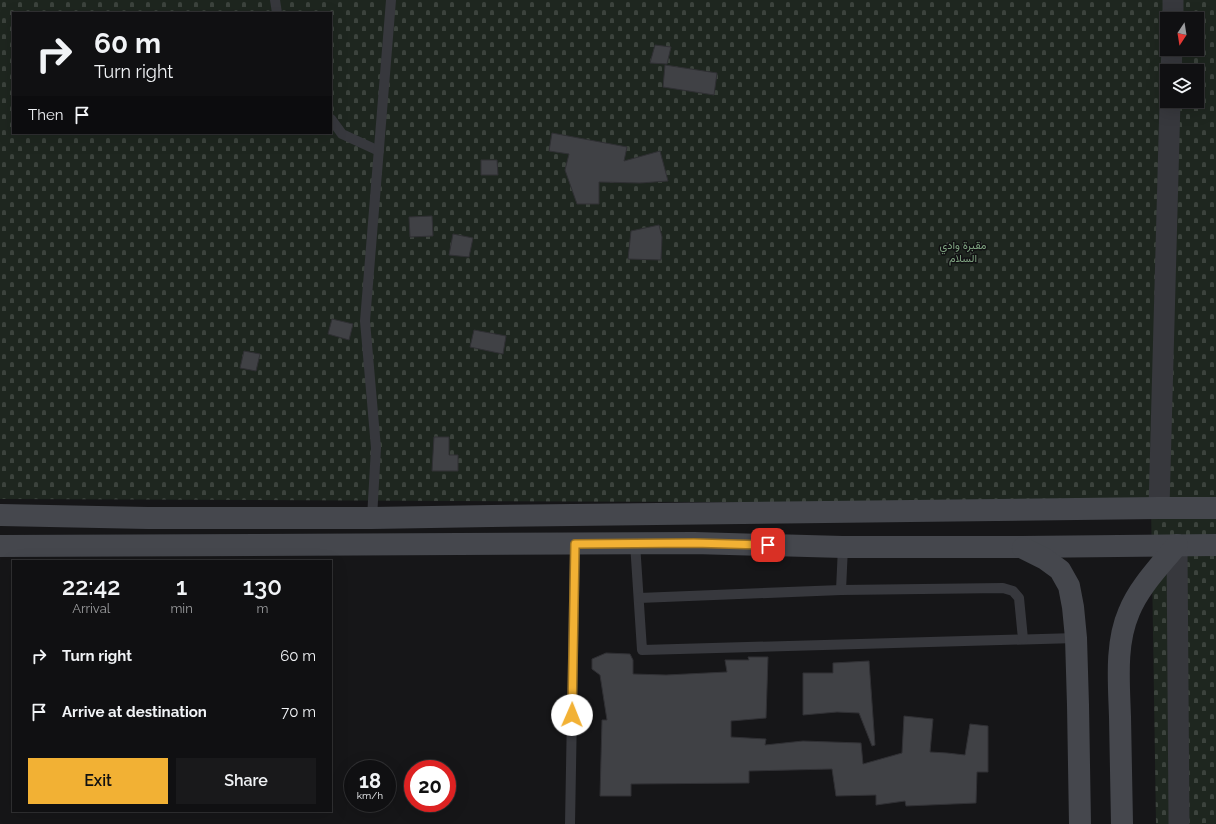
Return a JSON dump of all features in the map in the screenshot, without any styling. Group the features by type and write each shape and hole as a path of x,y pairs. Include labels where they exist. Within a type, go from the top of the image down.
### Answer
{"main road":[{"path":"0,515 148,518 372,518 1216,508"},
{"path":"0,546 635,543 843,547 1216,545"},
{"path":"1122,824 1120,649 1123,630 1129,612 1138,594 1177,545"},
{"path":"1022,547 1045,559 1060,570 1069,586 1076,638 1080,824"}],"street":[{"path":"1173,0 1173,12"},
{"path":"1158,508 1170,108"},
{"path":"1177,545 1179,824"}],"lane":[{"path":"275,0 277,12"},
{"path":"372,518 376,448 365,321 391,0"},
{"path":"332,120 342,134 379,151"},
{"path":"635,543 642,650 1076,638"},
{"path":"570,824 575,544"},
{"path":"841,590 843,547"},
{"path":"639,598 841,590 1003,588 1013,590 1019,598 1023,639"}],"green space":[{"name":"مقبرة وادي السلام","path":"0,0 1216,0 1216,824 1156,824 1151,504 0,499"}],"building":[{"path":"655,45 671,47 667,64 650,63"},
{"path":"665,65 717,73 714,95 663,87"},
{"path":"552,133 627,147 624,161 660,151 668,181 640,183 599,182 599,204 577,204 565,170 569,154 549,151"},
{"path":"481,160 497,160 498,175 481,175"},
{"path":"432,216 433,236 410,237 409,217"},
{"path":"659,225 662,237 661,260 628,259 631,231"},
{"path":"453,234 473,238 469,257 449,255"},
{"path":"332,319 353,324 349,340 328,334"},
{"path":"474,330 506,336 503,354 470,347"},
{"path":"244,351 260,354 256,371 240,368"},
{"path":"434,437 449,437 449,455 458,455 458,471 432,471"},
{"path":"606,653 630,654 633,660 633,674 666,675 727,672 725,660 749,660 748,657 768,657 766,718 731,721 731,737 766,739 765,745 803,741 861,743 863,764 902,753 904,716 933,719 930,752 965,755 970,724 988,726 988,772 977,772 976,803 906,806 905,801 876,805 876,795 836,796 832,769 749,771 749,783 631,784 631,796 600,796 602,720 607,720 600,675 592,669 592,659"},
{"path":"869,661 875,745 872,746 859,713 837,712 803,715 803,673 833,673 833,663"}],"route":[{"path":"572,715 575,544 694,543 768,545"}]}
